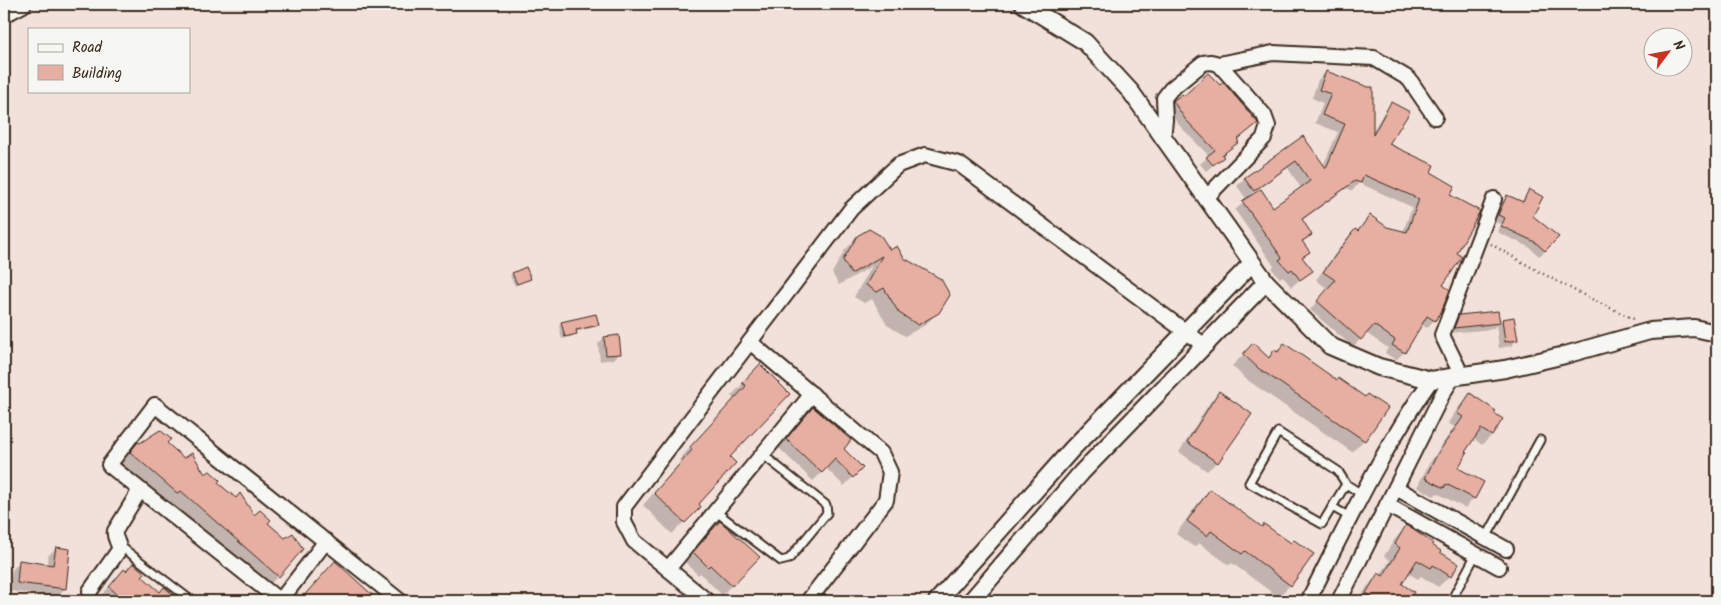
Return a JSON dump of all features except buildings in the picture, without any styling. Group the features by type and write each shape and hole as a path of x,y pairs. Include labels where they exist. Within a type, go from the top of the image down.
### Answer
{"street":[{"path":"4,14 23,4"},
{"path":"1023,4 1085,42 1131,92 1266,282 1330,346 1379,367 1431,380 1514,367 1650,331 1694,328 1717,333"},
{"path":"1163,139 1165,120 1164,98 1171,89 1203,63 1219,64 1273,53 1374,58 1408,79 1435,117"},
{"path":"1206,198 1264,138 1268,126 1264,115 1219,64"},
{"path":"707,601 634,540 624,522 624,506 852,209 898,165 926,155 959,164 1204,346"},
{"path":"1458,377 1442,335 1494,199"},
{"path":"937,601 1072,449 1252,262"},
{"path":"971,601 1082,472 1266,282"},
{"path":"750,342 881,453 890,472 886,500 808,601"},
{"path":"1339,601 1443,393 1458,377"},
{"path":"1308,601 1350,517 1405,417 1431,380"},
{"path":"668,569 812,394"},
{"path":"326,541 280,601 109,465 155,405 326,541 400,601"},
{"path":"1396,488 1506,549"},
{"path":"90,591 119,550 114,531 140,490"},
{"path":"1387,505 1499,567"}],"lane":[{"path":"1346,484 1322,524 1249,482 1278,432 1338,471 1346,484 1363,495"},
{"path":"1486,538 1540,440"},
{"path":"716,511 781,561 789,559 827,513 826,505 762,454"},
{"path":"1332,507 1350,517"},
{"path":"119,545 192,601"},
{"path":"1451,601 1476,554"}],"path":[{"path":"1479,237 1545,276 1602,306 1634,319 1650,331"}]}
